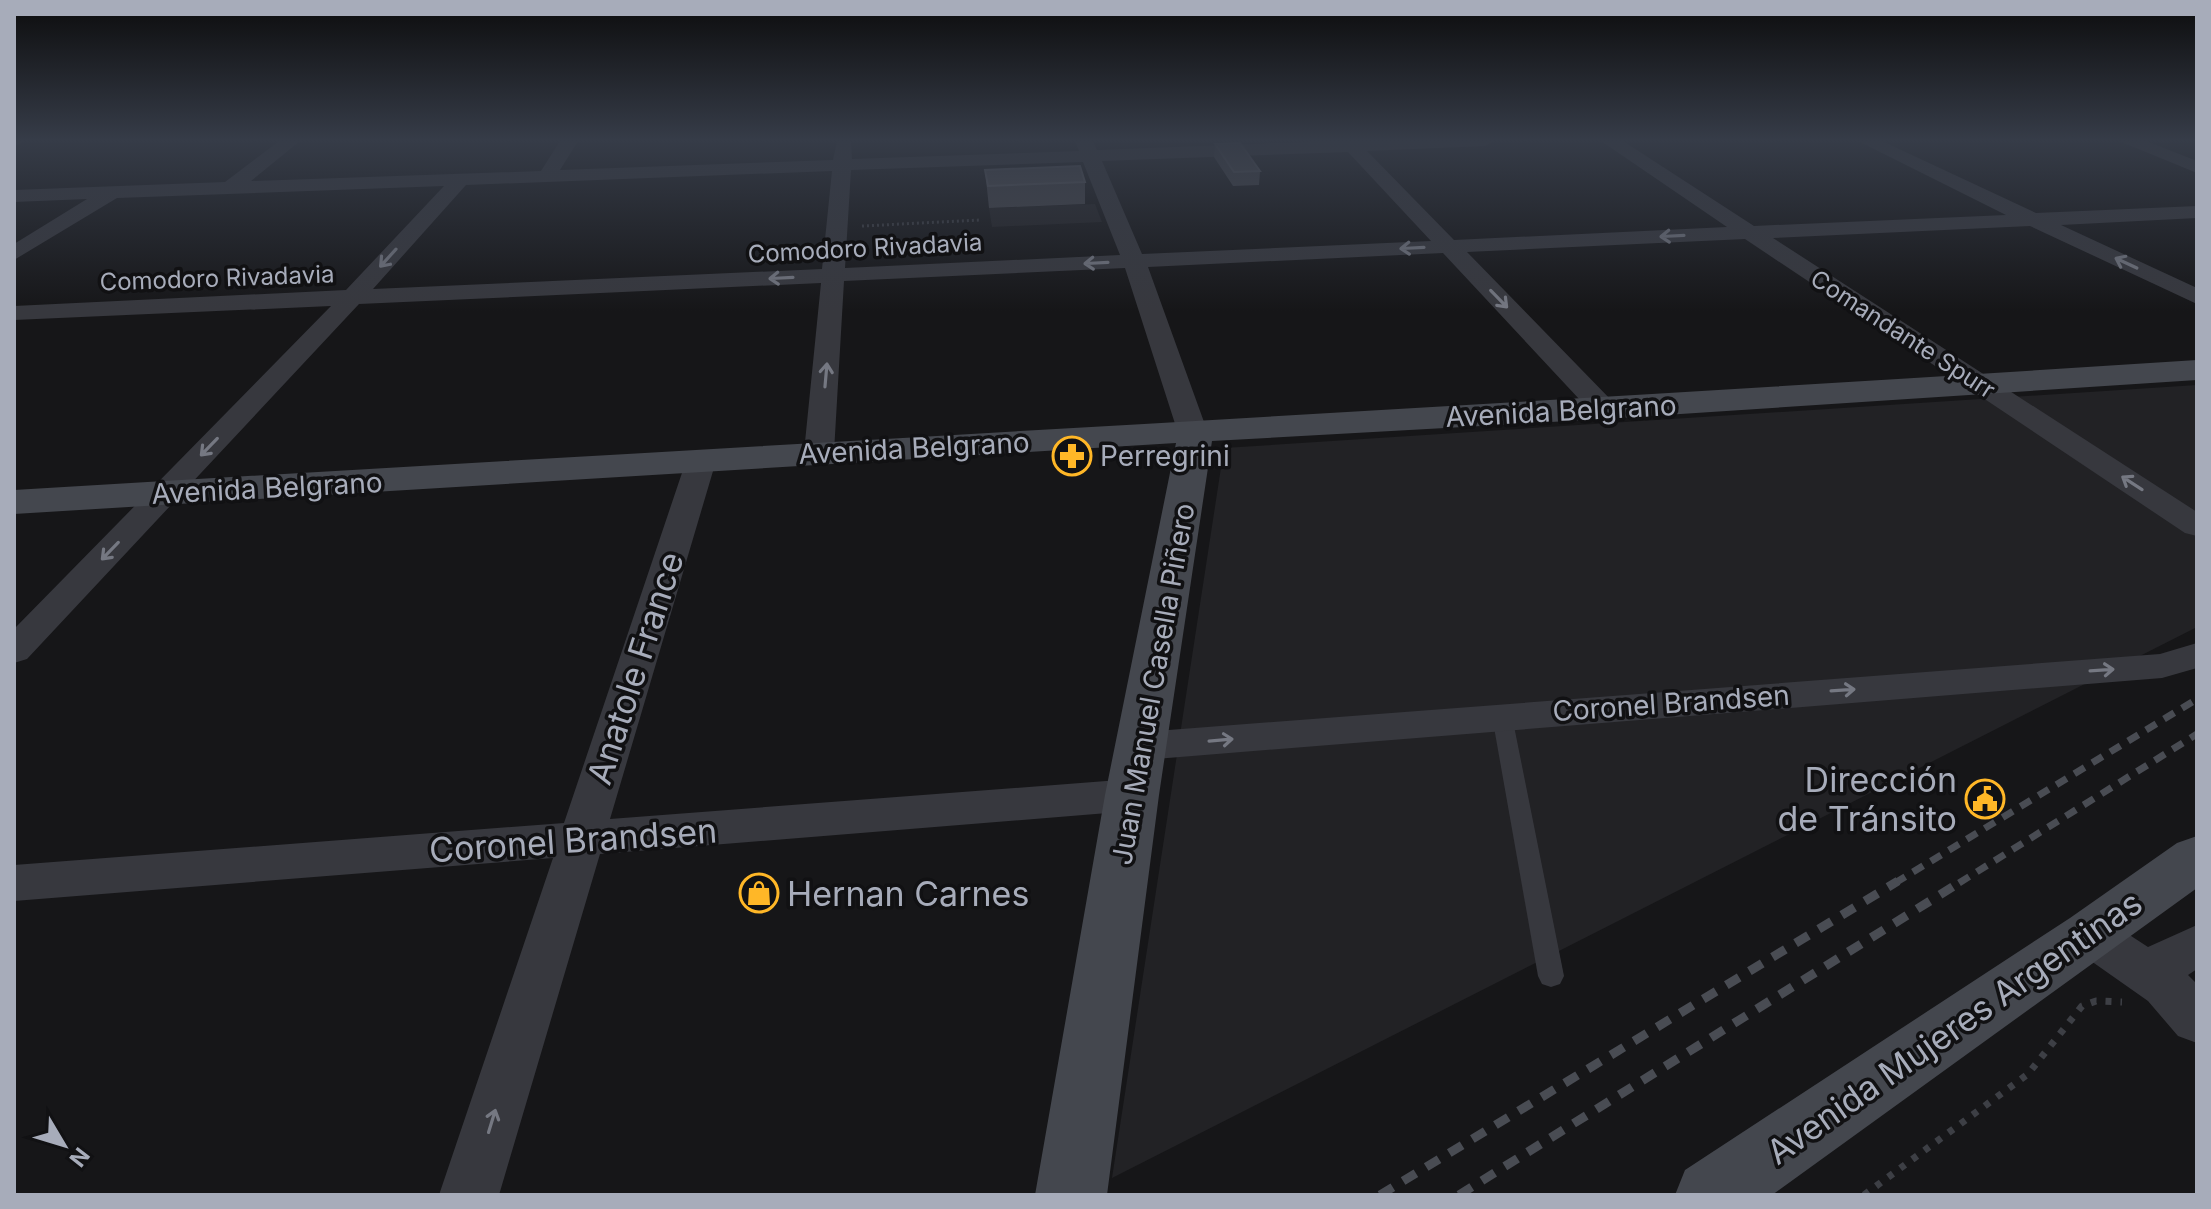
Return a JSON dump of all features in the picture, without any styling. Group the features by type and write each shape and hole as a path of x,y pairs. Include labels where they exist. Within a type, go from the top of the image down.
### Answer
{"street":[{"path":"14,253 105,197"},
{"path":"14,651 352,298 444,197"},
{"path":"819,452 839,197"},
{"name":"Juan Manuel Casella Piñero","path":"1071,1195 1138,770 1194,445 1193,433 1134,261 1107,197"},
{"path":"1402,197 1604,409"},
{"name":"Comandante Spurr","path":"1696,197 2197,526"},
{"path":"1986,197 2197,297"},
{"name":"Comodoro Rivadavia","path":"14,313 2197,212"},
{"name":"Avenida Belgrano","path":"14,502 819,452 1604,409 2197,370"},
{"name":"Anatole France","path":"469,1195 701,461"},
{"name":"Coronel Brandsen","path":"14,883 580,840 1138,770 1502,716 2162,666 2197,655"},
{"name":"Avenida Mujeres Argentinas","path":"1711,1195 2091,935 2197,858"},
{"path":"2091,935 2173,996 2197,945"}],"lane":[{"path":"1502,716 1551,976"}],"path":[{"path":"837,227 980,220"},
{"path":"1864,1195 2028,1074 2082,1006 2096,1001 2173,996"}],"shaded area":[{"path":"1095,204 1102,222 992,227 989,208"},
{"path":"2197,385 2197,627 1112,1178 1224,448"}],"railway":[{"path":"1895,883 2197,699"},
{"path":"1959,883 2197,734"},
{"path":"1380,1195 1898,881"},
{"path":"1459,1195 1962,881"}],"place":[{"name":"Perregrini","path":"1072,456"},
{"name":"Dirección de Tránsito","path":"1985,799"},
{"name":"Hernan Carnes","path":"759,893"}]}
